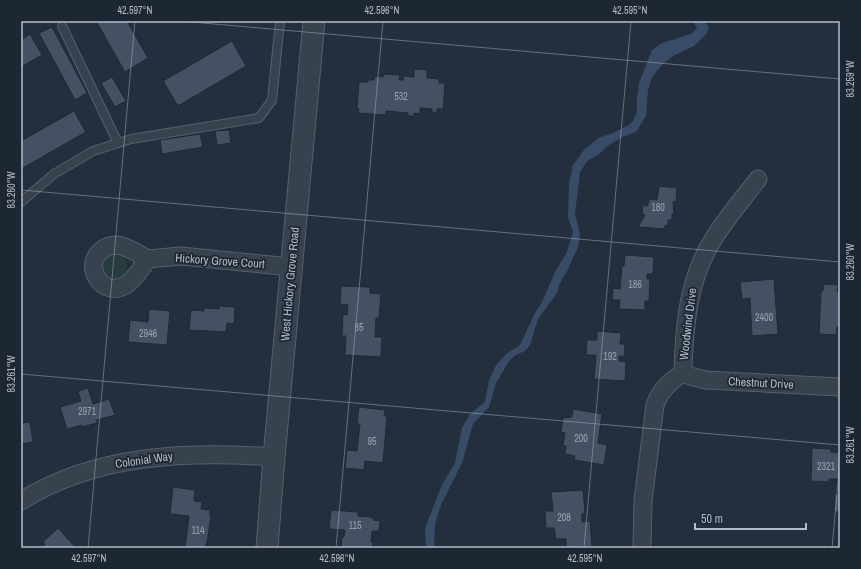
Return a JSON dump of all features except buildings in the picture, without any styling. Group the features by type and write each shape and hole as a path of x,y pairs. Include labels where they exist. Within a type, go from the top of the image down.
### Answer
{"street":[{"name":"West Hickory Grove Road","path":"267,548 314,21"},
{"name":"Woodwind Drive","path":"642,548 643,501 655,405 664,387 683,373 687,316 694,279 714,238 758,179"},
{"name":"Hickory Grove Court","path":"148,259 181,256 291,267"},
{"name":"Chestnut Drive","path":"683,373 706,380 840,387"},
{"name":"Colonial Way","path":"21,501 45,487 87,471 124,462 174,456 223,455 274,457"}],"lane":[{"path":"21,202 54,174 93,151 130,139 259,118 272,100 280,21"},
{"path":"62,26 118,143"}],"green space":[{"path":"114,253 123,257 127,266 123,275 114,279 105,275 101,266 105,257"}],"water":[{"path":"693,21 703,21 709,27 707,33 694,46 673,56 661,66 652,77 648,90 646,116 636,132 622,137 609,145 599,154 587,161 580,172 575,214 580,234 578,247 559,285 557,293 538,319 530,345 525,351 516,355 509,361 496,383 489,407 473,424 462,463 441,505 435,524 434,548 426,548 425,528 442,485 455,463 462,428 470,414 485,402 489,380 496,365 506,354 520,345 543,300 555,272 567,252 573,232 568,217 569,184 573,165 584,150 598,138 613,133 629,125 633,121 637,112 639,83 652,50 662,43 691,34 697,28"}]}
